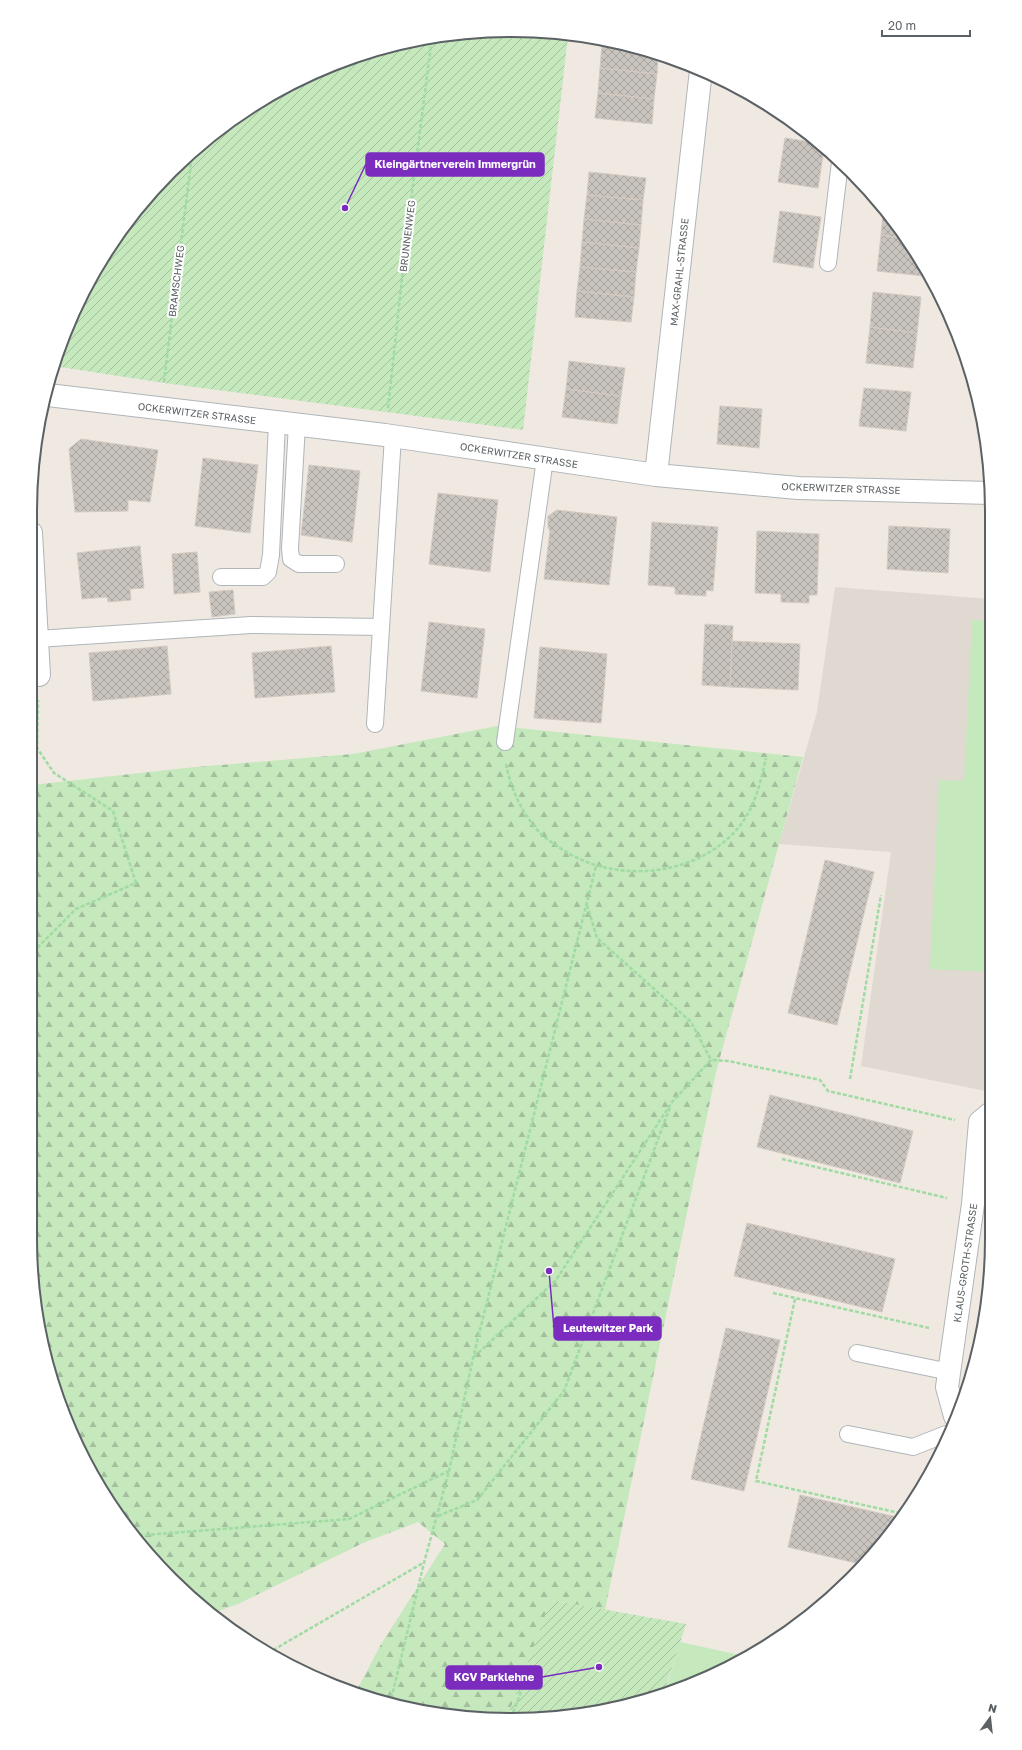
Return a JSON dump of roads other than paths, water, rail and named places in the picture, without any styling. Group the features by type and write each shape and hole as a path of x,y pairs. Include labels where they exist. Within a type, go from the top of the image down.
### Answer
{"street":[{"name":"MAX-GRAHL-STRASSE","path":"656,475 700,77"},
{"name":"OCKERWITZER STRASSE","path":"51,395 389,435 656,475 798,488 984,493"},
{"path":"37,640 39,675"},
{"name":"KLAUS-GROTH-STRASSE","path":"953,1409 947,1387 973,1204 980,1122 985,1118"}],"lane":[{"path":"828,263 839,169"},
{"path":"287,423 291,559 299,564 336,564"},
{"path":"221,577 263,577 268,572 287,423"},
{"path":"375,724 381,627 389,435"},
{"path":"505,742 545,459"},
{"path":"37,640 251,625 381,627"},
{"path":"857,1353 950,1372"},
{"path":"848,1434 913,1447 942,1436"}],"place":[{"name":"Kleingärtnerverein Immergrün","path":"345,208"},
{"name":"Leutewitzer Park","path":"549,1271"},
{"name":"KGV Parklehne","path":"599,1667"}]}
